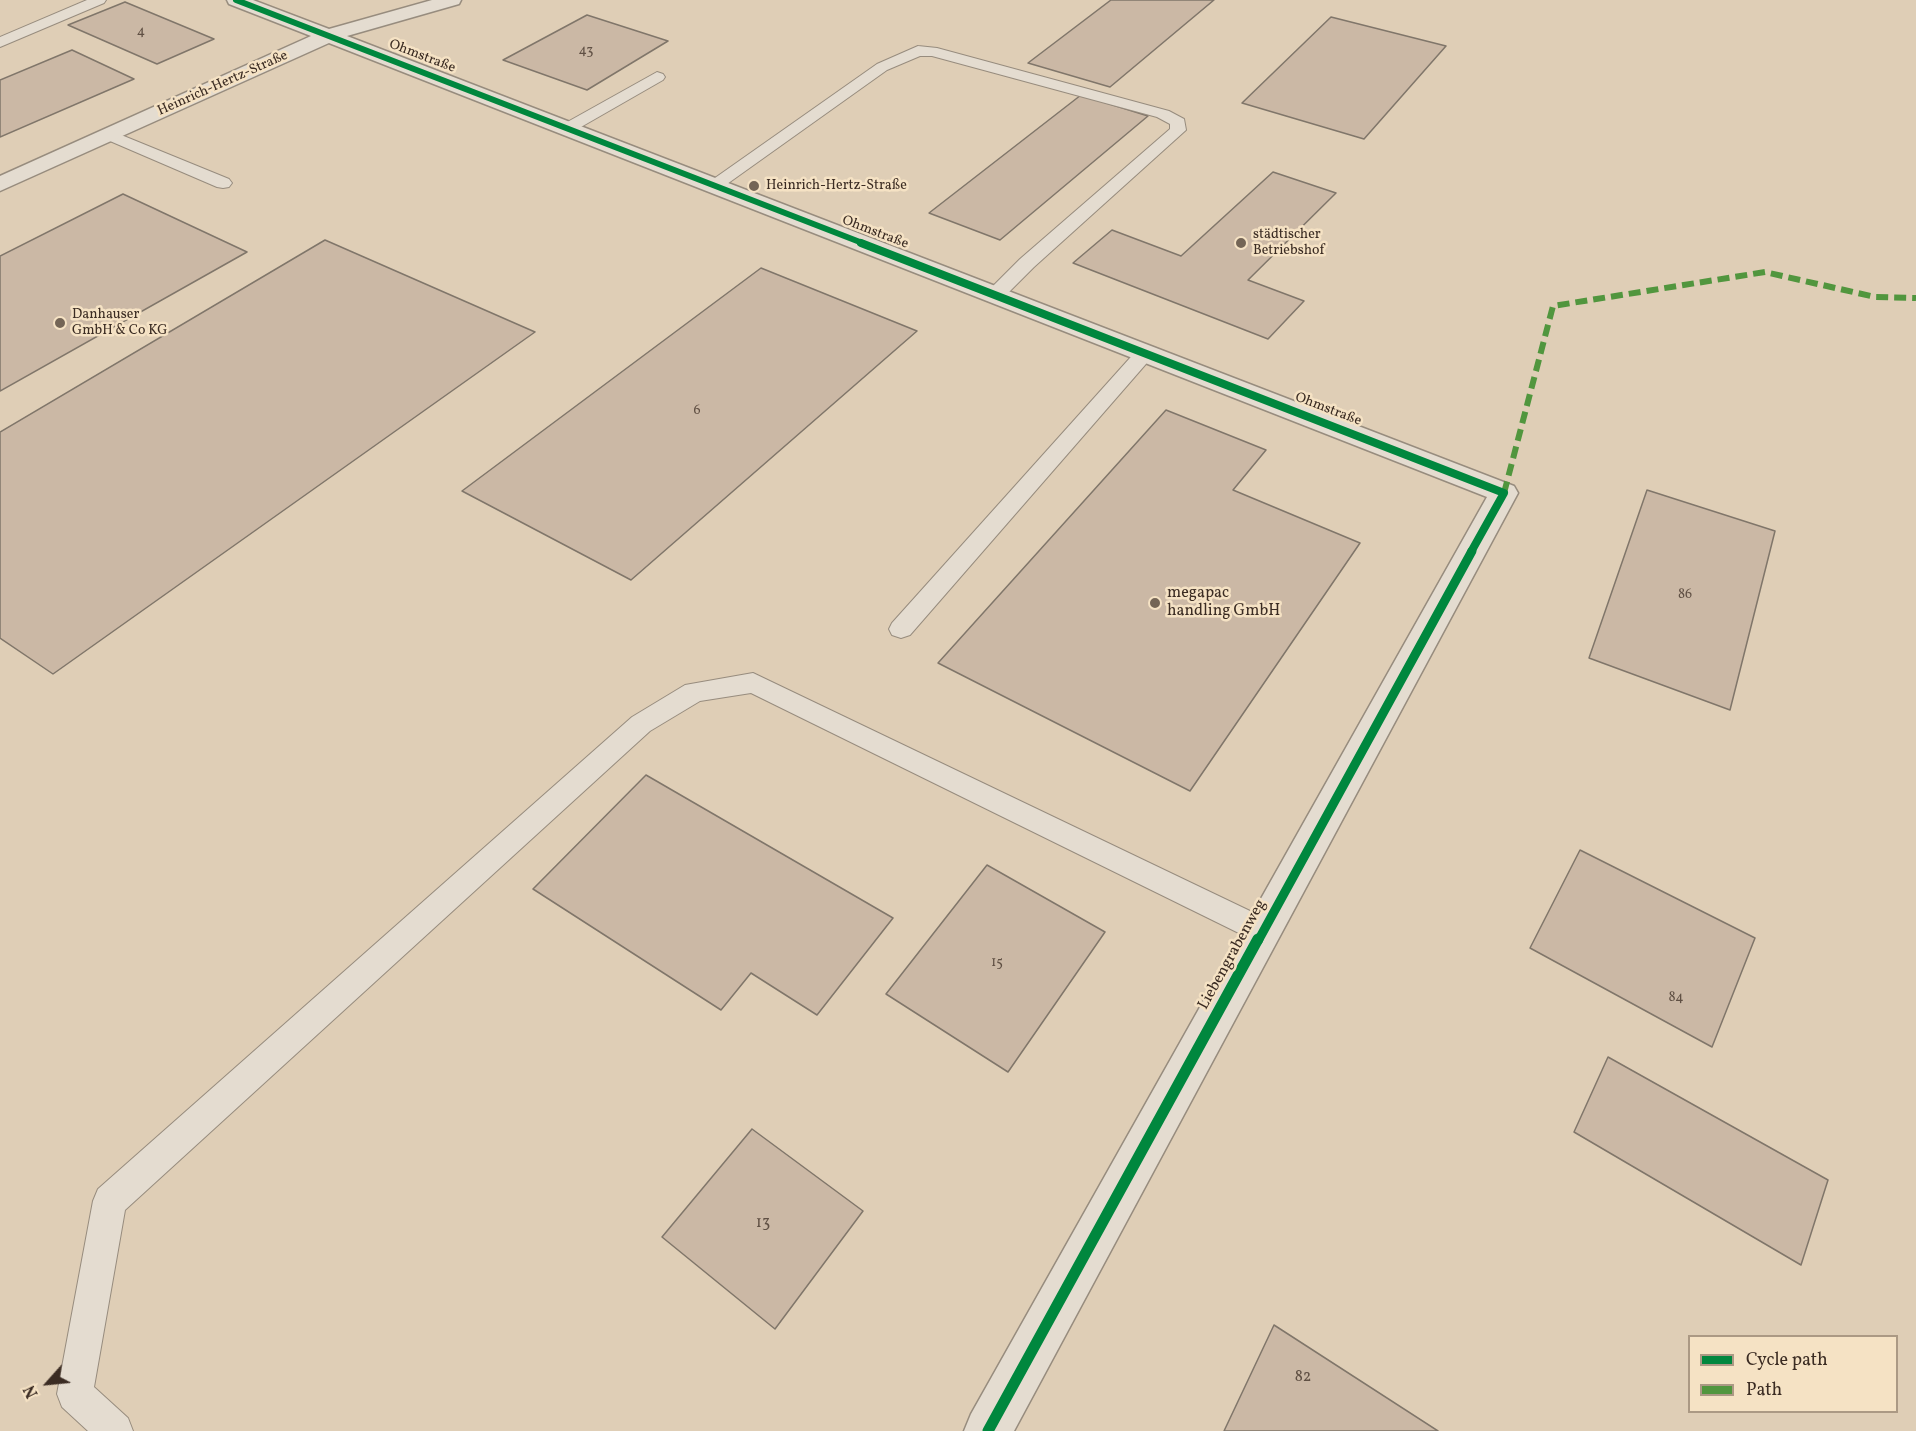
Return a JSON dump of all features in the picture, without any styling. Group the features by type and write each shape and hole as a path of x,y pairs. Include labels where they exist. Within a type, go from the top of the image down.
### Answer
{"street":[{"name":"Ohmstraße","path":"236,0 1504,493"},
{"name":"Heinrich-Hertz-Straße","path":"0,184 330,36 452,0"},
{"name":"Liebengrabenweg","path":"988,1431 1504,493"}],"lane":[{"path":"0,42 99,0"},
{"path":"714,185 882,67 918,51 932,51 1163,114 1178,122 1178,130 995,294"},
{"path":"568,128 657,77"},
{"path":"109,135 223,183"},
{"path":"902,629 1145,353"},
{"path":"115,1431 75,1394 110,1201 641,724 694,692 753,683 1263,932"}],"building":[{"path":"1111,0 1214,0 1110,87 1028,63"},
{"path":"125,2 214,39 157,64 68,25"},
{"path":"587,15 668,41 587,90 503,60"},
{"path":"1331,17 1446,46 1364,139 1242,103"},
{"path":"72,50 134,79 0,137 0,80"},
{"path":"1081,95 1148,116 1000,240 929,213"},
{"name":"städtischer Betriebshof","path":"1273,172 1336,193 1248,280 1304,301 1268,339 1073,263 1112,230 1181,256"},
{"name":"Danhauser GmbH & Co KG","path":"123,194 247,252 0,391 0,256"},
{"path":"325,240 535,332 53,674 0,638 0,432"},
{"path":"761,268 917,331 631,580 462,491"},
{"name":"megapac handling GmbH","path":"1166,410 1266,450 1233,490 1360,543 1190,791 938,663"},
{"path":"1647,490 1775,531 1730,710 1589,658"},
{"path":"646,775 893,918 817,1015 751,973 721,1010 533,889"},
{"path":"1580,850 1755,938 1712,1047 1530,948"},
{"path":"987,865 1105,932 1008,1072 886,994"},
{"path":"1608,1057 1828,1180 1801,1265 1574,1132"},
{"path":"752,1129 863,1211 775,1329 662,1237"},
{"path":"1274,1325 1438,1431 1224,1431"}],"marked path":[{"path":"1504,493 1553,306 1765,272 1875,297 1916,298"}],"cycle path":[{"path":"236,0 1504,493 988,1431"}],"place":[{"name":"Heinrich-Hertz-Straße","path":"754,186"},
{"name":"städtischer Betriebshof","path":"1241,243"},
{"name":"Danhauser GmbH & Co KG","path":"60,323"},
{"name":"megapac handling GmbH","path":"1155,603"}]}
